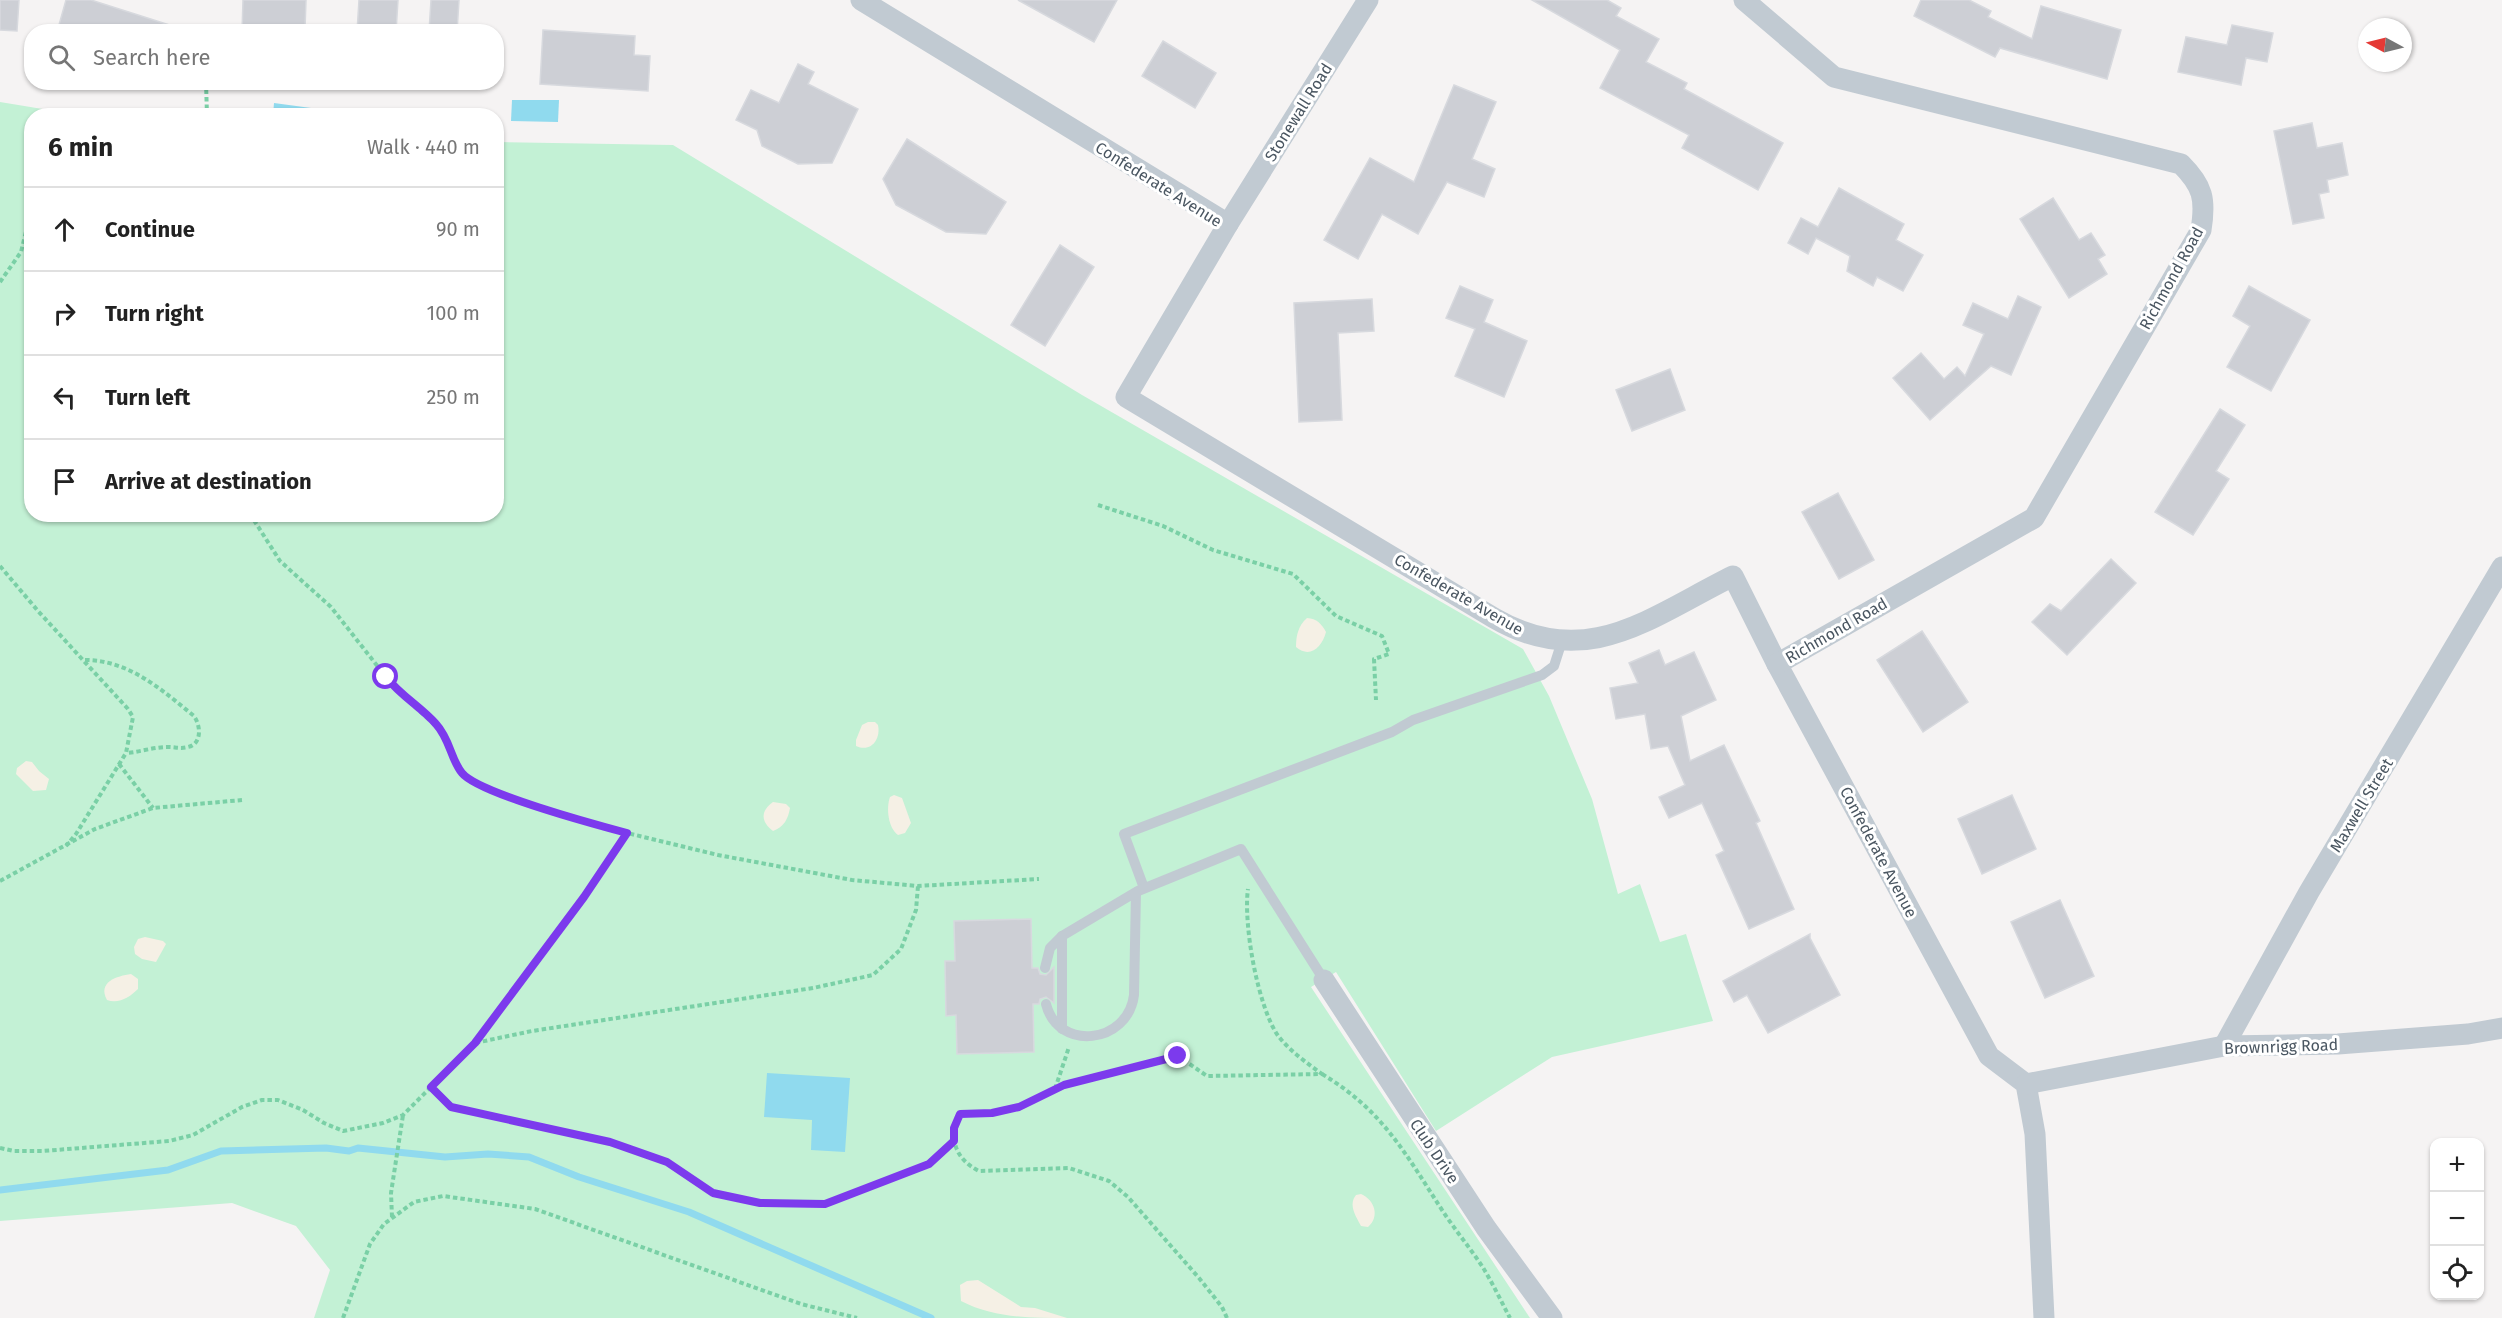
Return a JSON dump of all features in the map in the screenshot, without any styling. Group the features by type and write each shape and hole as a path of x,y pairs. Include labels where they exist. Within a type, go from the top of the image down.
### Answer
{"street":[{"name":"Confederate Avenue","path":"861,0 1228,224 1126,397 1508,626 1537,637 1562,641 1588,640 1614,635 1733,576 1777,664 1989,1056 2026,1084"},
{"name":"Stonewall Road","path":"1228,224 1368,0"},
{"name":"Richmond Road","path":"1744,0 1834,77 2181,164 2197,180 2205,207 2201,230 2034,518 1777,664"},
{"name":"Maxwell Street","path":"2224,1046 2309,892 2502,567"},
{"name":"Club Drive","path":"1324,980 1387,1081 1486,1228 1552,1318"},
{"name":"Brownrigg Road","path":"2026,1084 2224,1046 2338,1044 2468,1034 2502,1028"},
{"path":"2026,1084 2035,1134 2044,1318"}],"lane":[{"path":"1046,1004 1052,1018 1062,1029 1072,1035 1091,1037 1107,1033 1122,1022 1130,1011 1134,995 1140,890 1124,834 1392,732 1413,720 1542,675 1554,666 1562,641"},
{"path":"1045,968 1050,948 1062,936 1140,890 1242,849 1324,980"},
{"path":"1062,936 1062,1029"}],"path":[{"path":"206,90 207,108"},
{"path":"0,282 21,252 24,240"},
{"path":"1098,505 1163,526 1214,550 1293,574 1336,616 1382,636 1389,654 1374,659 1376,700"},
{"path":"255,522 280,561 331,607 397,691 443,732 462,773 475,783 501,795 627,833 718,855 852,880 918,886 1039,879"},
{"path":"0,566 133,717 126,753 76,834 66,846"},
{"path":"84,660 118,664 135,672 189,711 200,724 199,737 193,745 186,748 168,747 126,753"},
{"path":"119,764 153,808"},
{"path":"0,881 95,829 153,808 242,800"},
{"path":"0,1148 14,1151 43,1151 145,1141 169,1141 193,1135 242,1107 262,1100 278,1100 303,1110 324,1124 343,1131 383,1123 402,1115 475,1043 584,897 627,833"},
{"path":"1260,880 1248,887 1246,904 1257,983 1268,1016 1279,1037 1297,1055 1342,1086 1373,1113 1406,1152 1445,1214 1483,1267 1510,1318"},
{"path":"475,1043 532,1031 813,988 873,975 901,949 916,910 918,886"},
{"path":"1055,1089 1072,1035"},
{"path":"1227,1318 1222,1307 1199,1278 1128,1197 1109,1181 1070,1168 979,1171 967,1165 958,1154 954,1141 954,1128 960,1114 992,1113 1019,1107 1064,1085 1178,1056 1207,1076 1322,1074"},
{"path":"431,1087 451,1107 610,1142 667,1162 713,1193 760,1203 825,1204 929,1164 954,1141"},
{"path":"392,1218 391,1193 402,1115"},
{"path":"343,1318 370,1244 384,1224 414,1202 443,1196 535,1209 801,1304 856,1318"}],"green space":[{"path":"0,102 36,108 24,108 24,522 504,522 504,142 673,145 1082,395 1523,649 1549,696 1592,799 1618,894 1640,884 1660,942 1686,934 1713,1021 1552,1057 1436,1131 1336,972 1311,987 1530,1318 314,1318 330,1270 296,1226 232,1203 0,1221"}],"sand":[{"path":"1307,618 1318,622 1326,632 1322,642 1315,650 1306,652 1296,647 1296,643 1300,628"},
{"path":"875,722 878,725 878,735 874,743 861,748 856,746 856,740 862,725"},
{"path":"26,761 32,762 49,779 46,790 33,791 16,774 17,768"},
{"path":"894,795 902,798 911,823 905,833 898,835 892,828 888,812 890,797"},
{"path":"773,802 786,804 790,808 785,822 773,831 764,820 764,813"},
{"path":"145,937 163,941 166,944 156,962 142,959 135,954 134,947 138,939"},
{"path":"131,974 138,979 138,989 124,999 107,1000 105,989 107,984 115,978"},
{"path":"1361,1194 1373,1204 1375,1214 1368,1227 1361,1226 1353,1207 1356,1195"},
{"path":"978,1280 1021,1307 1035,1308 1067,1318 999,1314 961,1301 960,1285 967,1281"}],"water":[{"path":"512,100 559,100 558,122 511,121"},
{"path":"274,103 311,108 274,108"},
{"path":"767,1073 850,1078 845,1152 811,1150 812,1120 764,1117"}],"building":[{"path":"0,0 19,0 17,31 0,30"},
{"path":"66,0 91,0 166,24 59,24"},
{"path":"243,0 306,0 305,24 242,24"},
{"path":"359,0 398,0 396,24 358,24"},
{"path":"431,0 459,0 458,24 430,24"},
{"path":"1018,0 1117,0 1094,42"},
{"path":"1532,0 1607,0 1621,8 1616,16 1659,39 1646,62 1687,83 1684,89 1783,143 1758,190 1682,148 1689,135 1600,88 1620,50"},
{"path":"1921,0 1969,0 1991,11 1988,17 2032,39 2041,6 2121,30 2107,79 2000,48 1995,57 1914,16"},
{"path":"2232,25 2273,33 2267,62 2246,58 2241,85 2178,72 2186,37 2227,45"},
{"path":"543,30 635,36 634,55 650,56 648,91 540,84"},
{"path":"1163,41 1216,73 1195,108 1142,76"},
{"path":"798,64 814,72 808,84 858,109 832,163 798,164 762,146 757,130 736,120 751,90 779,103"},
{"path":"1454,85 1496,102 1472,159 1495,169 1484,197 1447,182 1418,234 1382,214 1358,259 1324,240 1370,158 1414,182"},
{"path":"2312,123 2317,148 2342,143 2348,175 2327,180 2329,192 2319,194 2324,218 2293,224 2274,131"},
{"path":"907,139 1006,202 986,234 946,232 896,205 883,179"},
{"path":"1839,188 1904,224 1896,240 1923,255 1903,291 1877,277 1873,286 1847,271 1850,256 1816,238 1808,254 1788,243 1801,218 1818,227"},
{"path":"2053,198 2079,240 2091,233 2105,255 2098,259 2107,274 2069,298 2020,219"},
{"path":"1060,245 1094,267 1045,346 1011,325"},
{"path":"1460,286 1493,300 1484,322 1527,341 1504,397 1455,376 1475,329 1446,318"},
{"path":"2249,286 2310,320 2271,391 2227,367 2250,326 2233,316"},
{"path":"2018,296 2041,307 2011,375 1991,366 1930,420 1893,378 1921,353 1944,379 1957,367 1965,376 1984,334 1963,325 1973,303 2008,319"},
{"path":"1372,299 1374,331 1338,333 1342,420 1299,422 1294,303"},
{"path":"1670,369 1685,410 1632,431 1616,390"},
{"path":"2220,409 2245,425 2216,471 2229,479 2193,535 2155,512"},
{"path":"1838,493 1874,560 1839,579 1802,512"},
{"path":"2111,559 2136,583 2067,655 2032,622 2050,604 2061,611"},
{"path":"1922,631 1968,702 1923,732 1877,660"},
{"path":"1659,650 1665,665 1694,652 1716,700 1681,716 1690,761 1724,745 1760,821 1756,823 1794,909 1749,929 1716,855 1724,851 1702,803 1669,818 1659,797 1685,785 1668,746 1651,749 1645,714 1616,719 1610,688 1638,683 1629,663"},
{"path":"2012,795 2036,849 1982,874 1958,819"},
{"path":"2060,900 2094,976 2045,998 2011,922"},
{"path":"1031,919 1032,968 1038,968 1040,974 1046,975 1054,967 1054,1003 1046,997 1040,999 1039,1004 1033,1004 1034,1052 957,1054 956,1015 946,1016 945,961 955,961 954,921"},
{"path":"1810,934 1840,995 1768,1033 1747,995 1734,1002 1723,981"}],"waterway":[{"path":"0,1190 168,1170 221,1151 326,1148 349,1151 358,1148 445,1157 488,1154 529,1157 579,1177 689,1212 931,1318"}],"route":[{"path":"386,677 397,691 443,732 462,773 475,783 501,795 627,833 584,897 475,1043 431,1087 451,1107 610,1142 667,1162 713,1193 760,1203 825,1204 929,1164 954,1141 954,1128 960,1114 992,1113 1019,1107 1064,1085 1178,1056"}]}
